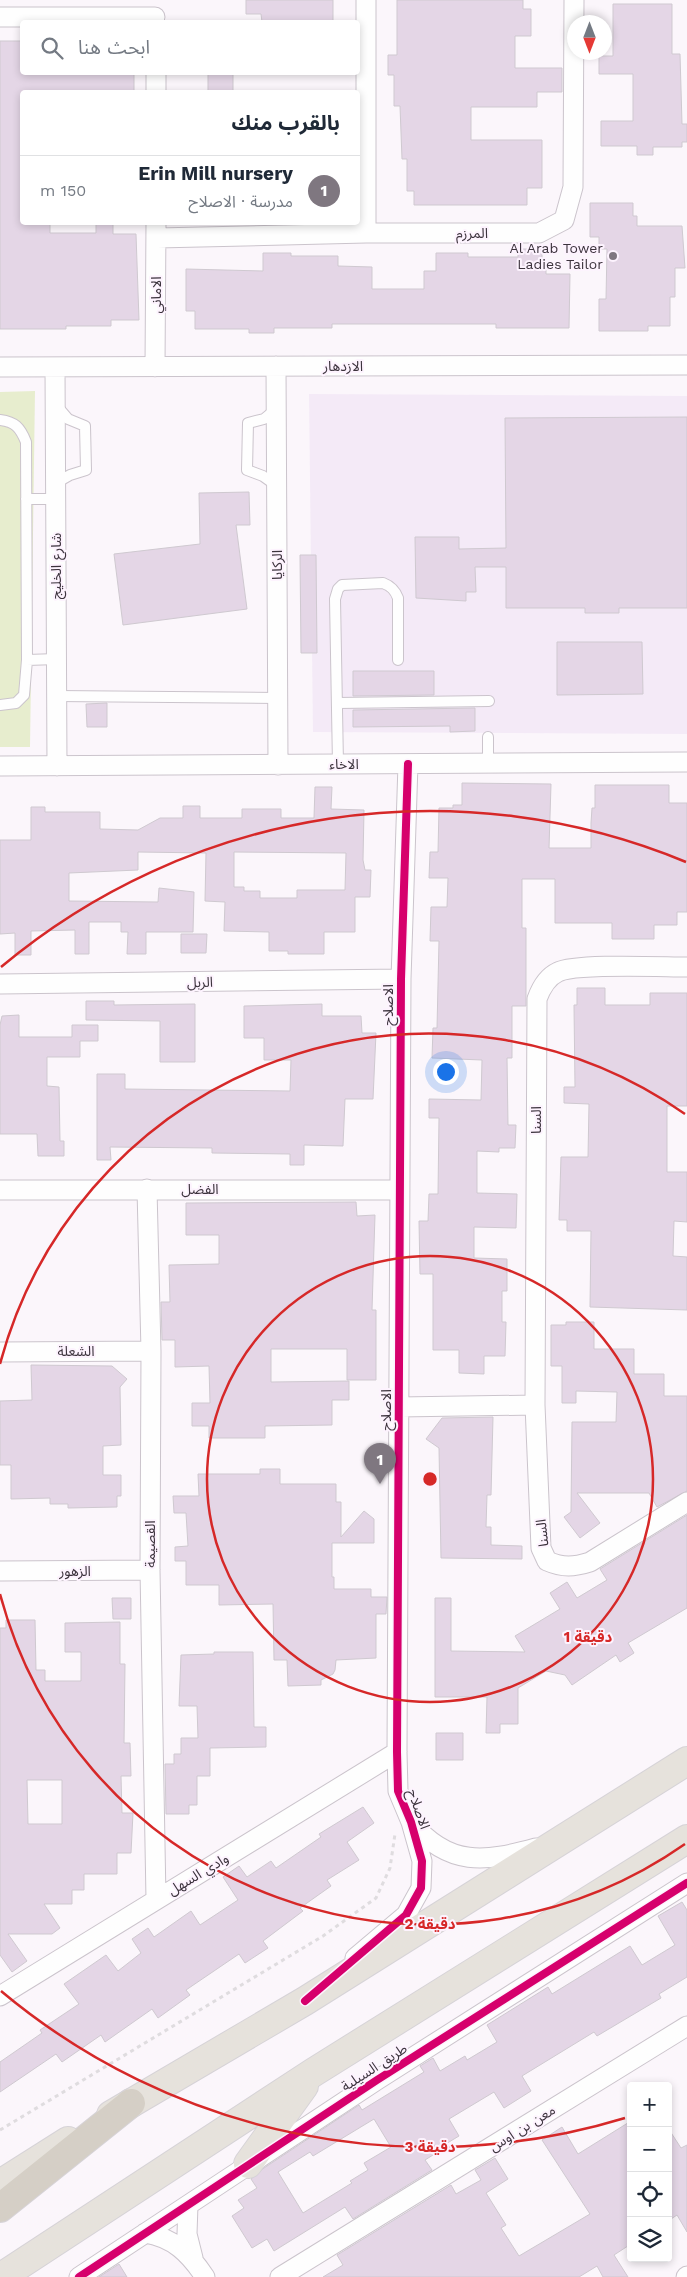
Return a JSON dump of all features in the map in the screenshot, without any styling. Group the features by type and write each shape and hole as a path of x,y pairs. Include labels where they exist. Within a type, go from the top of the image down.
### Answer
{"highway":[{"path":"0,2208 131,2103"}],"main road":[{"path":"0,2184 131,2103 305,2001 687,1761"},
{"name":"طريق السيلية","path":"1,2277 314,2072 687,1838"},
{"path":"248,2164 314,2072"}],"street":[{"path":"366,0 366,232"},
{"name":"المرزم","path":"157,230 539,233 564,220 573,187 574,0"},
{"path":"0,17 155,13"},
{"path":"156,75 156,90"},
{"name":"الاماني","path":"156,367 157,230"},
{"name":"الازدهار","path":"0,367 687,365"},
{"name":"الركايا","path":"276,366 278,764"},
{"name":"شارع الخليج","path":"55,367 57,766"},
{"name":"الاخاء","path":"0,766 687,762"},
{"name":"الاصلاح","path":"305,2001 406,1914 421,1888 422,1861 403,1827 398,1792 397,1752 401,980 408,764"},
{"name":"السنا","path":"687,967 579,968 558,972 543,984 537,999 535,1405 541,1548 547,1561 560,1567 573,1567 590,1562 687,1502"},
{"name":"الربل","path":"0,984 401,980"},
{"name":"القصيمة","path":"147,1189 151,1351 150,1570 156,1899"},
{"name":"الفضل","path":"0,1190 400,1190"},
{"name":"الشعلة","path":"0,1352 151,1351"},
{"path":"399,1407 535,1405"},
{"name":"الزهور","path":"0,1571 150,1570"},
{"name":"وادي السهل","path":"0,1996 397,1752"},
{"name":"الاصلاح","path":"403,1827 421,1833 443,1850 455,1855 478,1860 499,1858 560,1841"},
{"name":"طريق السيلية","path":"79,2277 248,2164 687,1883"},
{"name":"معن بن اوس","path":"280,2277 687,2026"},
{"path":"188,2205 187,2234 200,2269"},
{"path":"145,2233 168,2239 178,2245 200,2269"}],"lane":[{"path":"26,499 56,491 70,475 86,470 85,426 68,419 56,405"},
{"path":"277,408 264,419 248,423 248,470 263,476 277,486"},
{"path":"0,420 13,422 21,430 26,442 27,660 24,694 16,703 0,705"},
{"path":"338,764 335,599 338,589 342,585 383,584 396,592 398,660"},
{"path":"27,660 57,659"},
{"path":"57,696 278,698"},
{"path":"338,702 489,701"},
{"path":"488,737 488,763"}],"path":[{"path":"0,2130 323,1936 376,1898 390,1868 403,1827"}],"shaded area":[{"path":"309,394 687,396 687,734 313,732"}],"green space":[{"path":"35,391 30,747 0,747 0,392"}],"building":[{"path":"246,0 333,0 333,20 262,20 261,14 246,14"},
{"path":"397,0 523,0 523,9 531,9 531,36 515,36 515,68 562,68 562,92 537,92 537,107 471,107 471,140 542,140 542,188 527,188 527,205 414,205 414,191 407,191 407,159 402,159 400,106 394,106 394,75 388,75 388,55 397,55"},
{"path":"613,4 672,4 672,54 680,54 682,124 687,124 687,142 682,142 682,147 653,147 653,155 637,155 637,146 601,146 601,121 633,121 633,74 599,74 599,60 612,60"},
{"path":"0,41 20,41 20,75 134,75 134,90 20,90 20,225 50,225 50,233 96,233 96,225 113,225 113,234 136,234 139,320 111,320 111,326 66,326 66,329 0,329"},
{"path":"208,75 233,75 233,90 208,90"},
{"path":"590,203 633,203 633,216 637,216 637,226 682,226 685,268 675,268 675,297 670,297 670,326 648,326 648,331 599,331 599,299 606,299 607,249 599,249 599,237 590,237"},
{"path":"518,249 542,249 542,270 546,270 546,274 570,274 569,328 496,328 496,324 332,324 332,328 274,328 274,333 249,333 249,329 195,329 195,311 186,311 186,269 263,271 263,253 291,253 291,256 338,256 338,266 372,267 372,289 424,289 424,271 436,271 436,253 468,253 468,257 518,257"},
{"path":"687,417 687,608 619,608 619,613 585,613 585,608 506,608 506,567 475,567 476,592 466,592 466,601 416,598 415,537 459,537 459,549 506,548 505,418"},
{"path":"249,492 250,525 236,525 247,609 123,625 114,554 200,544 199,493"},
{"path":"300,555 316,555 317,653 301,653"},
{"path":"557,642 642,642 643,694 557,695"},
{"path":"353,671 434,671 434,695 353,696"},
{"path":"107,703 107,727 87,727 86,704"},
{"path":"475,708 475,731 450,732 450,726 353,727 353,710"},
{"path":"462,783 551,784 549,848 591,848 591,823 592,808 595,808 595,785 669,785 669,803 687,803 687,912 677,912 677,925 654,925 654,939 612,939 612,923 555,923 555,879 522,879 522,928 526,928 526,1006 512,1006 512,1058 507,1058 508,1125 516,1125 515,1148 499,1148 499,1152 477,1151 477,1193 517,1194 516,1228 474,1227 474,1258 507,1259 507,1291 502,1291 502,1322 506,1322 505,1356 484,1356 484,1374 459,1373 459,1350 433,1350 433,1274 420,1274 419,1221 428,1221 429,1194 438,1194 439,1118 429,1118 429,1099 481,1100 482,1060 432,1058 433,1028 437,1028 439,941 430,941 431,907 447,907 448,878 429,878 430,852 438,852 439,808 453,808 453,805 462,805"},
{"path":"315,787 332,787 331,809 364,810 363,860 365,870 371,870 370,897 355,897 355,932 324,932 324,954 288,954 288,951 269,951 269,932 224,931 225,902 205,901 206,853 138,852 138,870 69,873 69,901 158,902 159,888 194,892 193,932 146,932 146,954 127,954 128,932 121,932 121,922 89,922 89,954 75,954 75,930 31,931 31,955 15,955 15,933 0,934 0,840 31,840 31,807 45,807 45,812 100,812 100,829 138,830 160,818 183,818 183,806 200,806 200,818 242,818 242,809 281,809 281,818 314,818","holes":["234,852 346,853 345,890 297,890 297,898 260,898 260,891 244,891 244,887 234,887"]},
{"path":"181,934 207,934 206,953 181,953"},
{"path":"577,988 605,988 605,1005 650,1005 650,993 687,993 687,1106 667,1106 667,1172 687,1172 687,1222 674,1221 673,1256 687,1257 687,1310 590,1307 591,1231 567,1231 567,1220 559,1220 561,1157 588,1157 589,1104 564,1103 564,1087 575,1087 574,1005 577,1005"},
{"path":"86,1001 114,1001 114,1005 195,1004 195,1062 160,1062 160,1021 86,1020"},
{"path":"322,1004 322,1016 361,1016 362,1033 376,1033 373,1099 345,1099 343,1146 304,1145 304,1165 290,1165 290,1154 212,1153 212,1148 110,1147 111,1160 97,1160 97,1074 125,1074 125,1089 290,1091 291,1060 264,1060 264,1038 244,1038 244,1006"},
{"path":"19,1015 19,1037 72,1037 72,1025 98,1025 98,1041 80,1041 80,1057 47,1057 47,1086 59,1087 60,1141 64,1141 64,1156 38,1156 37,1134 0,1134 0,1025 2,1016"},
{"path":"356,1202 357,1216 375,1215 372,1310 376,1310 376,1380 347,1380 347,1349 271,1349 271,1382 349,1381 349,1400 332,1400 332,1425 265,1426 265,1438 209,1438 209,1426 192,1426 192,1403 210,1403 209,1366 175,1367 175,1340 162,1340 161,1302 170,1302 169,1265 219,1264 219,1235 186,1235 186,1203"},
{"path":"566,1322 594,1322 594,1349 634,1349 634,1374 664,1374 664,1396 687,1396 687,1491 657,1507 649,1493 577,1493 600,1523 580,1538 564,1517 571,1512 572,1422 616,1422 617,1392 576,1391 576,1403 562,1403 562,1366 551,1366 551,1325 566,1325"},
{"path":"31,1365 112,1366 127,1379 120,1387 121,1445 103,1446 103,1475 121,1475 121,1496 117,1496 117,1507 68,1508 68,1504 50,1504 50,1498 11,1499 11,1465 0,1465 0,1401 32,1400"},
{"path":"493,1417 491,1495 487,1495 486,1527 491,1527 491,1545 522,1546 522,1559 441,1558 439,1448 426,1439 442,1418"},
{"path":"260,1469 280,1469 280,1484 336,1484 336,1502 341,1502 341,1537 364,1511 374,1519 374,1543 332,1543 332,1577 334,1577 334,1589 371,1589 371,1597 387,1597 386,1614 376,1614 376,1658 336,1660 333,1674 321,1680 321,1685 288,1686 287,1660 274,1660 273,1604 219,1605 219,1585 186,1585 186,1561 175,1561 175,1547 188,1546 186,1513 174,1513 173,1496 199,1496 198,1474 260,1474"},
{"path":"687,1515 687,1608 628,1643 634,1653 620,1662 616,1655 572,1685 565,1675 546,1671 518,1688 518,1724 500,1724 500,1733 486,1733 487,1697 435,1697 435,1598 451,1598 451,1651 525,1652 515,1636 560,1609 550,1593 567,1582 577,1598 607,1580 600,1569"},
{"path":"112,1598 131,1598 131,1619 113,1619"},
{"path":"6,1620 35,1620 36,1670 45,1670 45,1681 81,1681 81,1652 65,1652 65,1623 120,1622 120,1664 125,1664 124,1743 130,1743 131,1776 121,1776 122,1813 133,1813 131,1853 117,1853 117,1874 84,1874 84,1890 72,1890 72,1904 44,1904 60,1928 52,1934 8,1934 27,1961 12,1972 0,1955 0,1628 6,1628","holes":["27,1780 62,1780 62,1824 28,1824"]},
{"path":"214,1652 253,1652 254,1727 266,1727 266,1747 210,1748 210,1776 197,1776 197,1805 189,1805 189,1814 166,1814 165,1764 174,1764 174,1754 181,1754 181,1738 198,1738 197,1706 179,1706 181,1655 214,1654"},
{"path":"436,1733 463,1733 463,1760 436,1760"},
{"path":"363,1807 374,1823 347,1842 359,1860 327,1880 331,1886 300,1908 303,1911 263,1941 268,1948 245,1963 239,1954 186,1990 190,1995 158,2018 152,2009 105,2042 101,2035 62,2062 56,2054 0,2092 0,2062 42,2033 40,2030 79,2004 64,1984 106,1955 118,1971 141,1953 132,1939 148,1928 154,1937 191,1911 200,1925 238,1900 223,1877 239,1866 247,1877 271,1861 276,1868 321,1837 319,1834"},
{"path":"682,1902 687,1910 687,1977 659,1994 661,1998 597,2036 594,2032 522,2076 531,2091 504,2108 494,2092 449,2119 459,2136 439,2148 441,2150 425,2160 432,2170 353,2219 345,2207 274,2251 267,2239 252,2248 232,2216 244,2208 238,2200 257,2188 251,2179 264,2168 359,2105 362,2110 424,2072 420,2066 433,2058 440,2071 465,2056 467,2060 497,2042 487,2025 548,1987 552,1994 630,1946 642,1965 675,1945 658,1916","holes":["374,2119 391,2147 364,2163 368,2170 350,2181 352,2183 303,2213 278,2172 310,2152 313,2156"]},
{"path":"627,2123 627,2247 614,2255 628,2277 603,2277 597,2266 579,2277 323,2277 343,2265 337,2255 451,2185 456,2194 481,2180 475,2170 495,2158 508,2179 486,2193 506,2225 501,2228 519,2256 590,2214 542,2140 562,2127 578,2154"},
{"path":"672,2134 681,2148 687,2145 687,2232 677,2215 672,2218"},
{"path":"119,2264 127,2277 99,2277"}],"cycle path":[{"path":"305,2001 406,1915 421,1888 422,1861 411,1822 398,1791 397,1752 401,979 408,764"},
{"path":"79,2277 377,2080 687,1883"}],"place":[{"name":"Al Arab Tower Ladies Tailor","path":"613,256"},
{"name":"Erin Mill nursery","path":"380,1484"}]}
